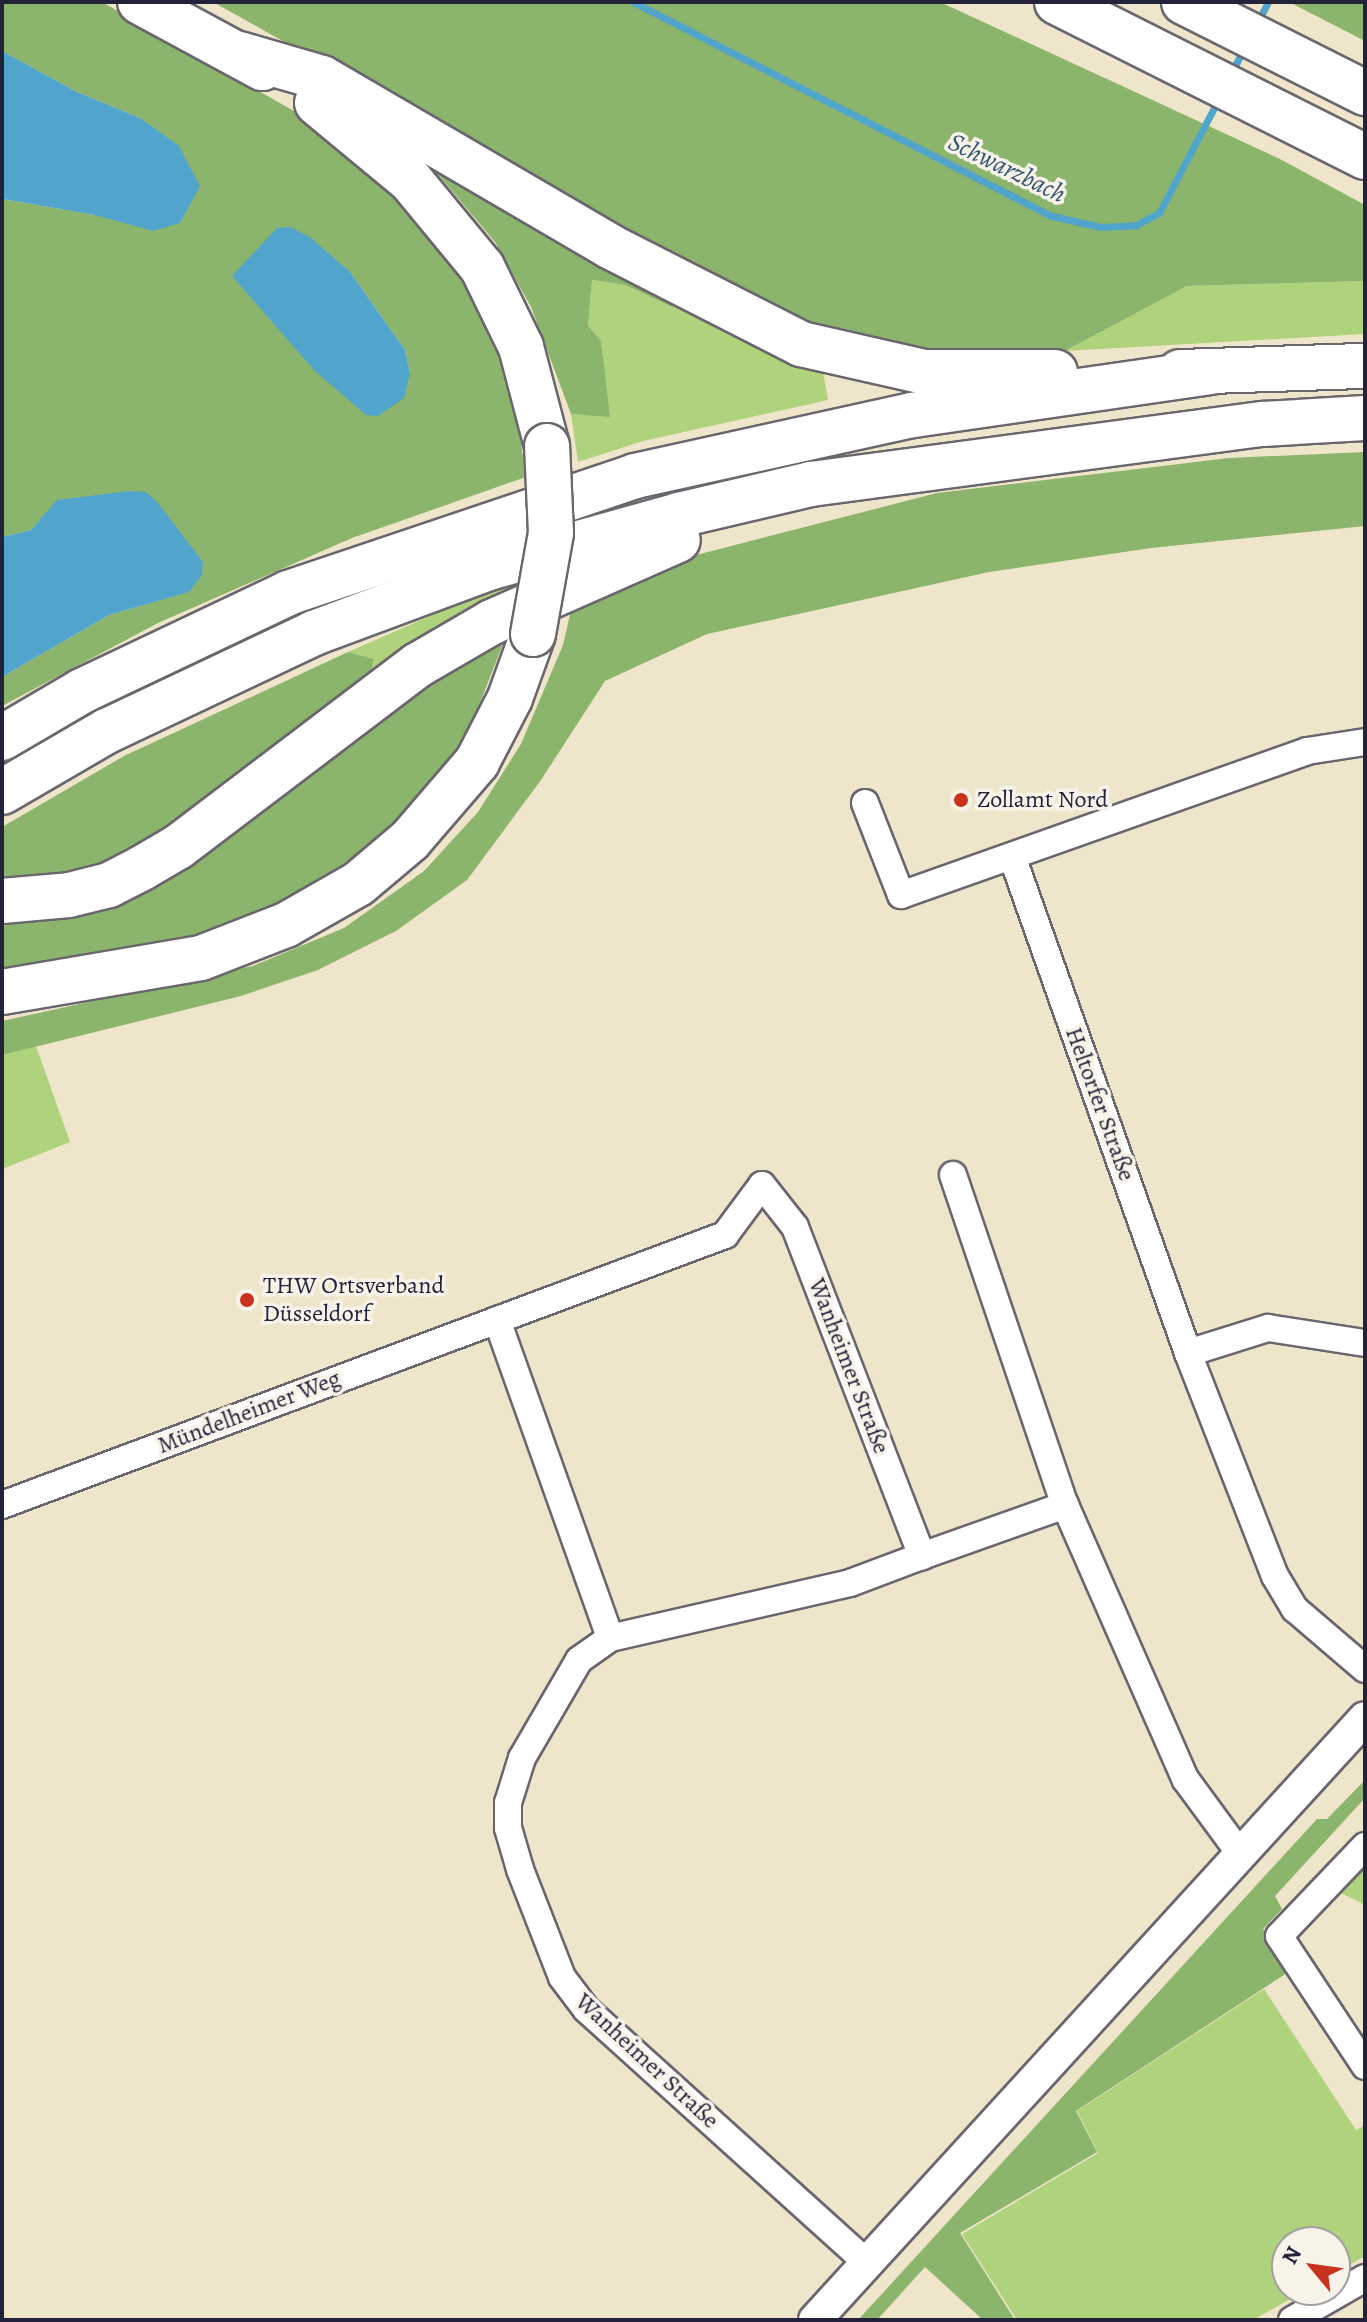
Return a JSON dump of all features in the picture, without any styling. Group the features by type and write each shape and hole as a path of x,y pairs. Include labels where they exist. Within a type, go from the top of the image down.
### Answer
{"highway":[{"path":"2,992 201,958 286,925 358,884 410,840 477,762 510,698 533,634 551,533 547,446 531,377 509,318 482,267 443,215 365,140 312,98 239,54 140,2"},
{"path":"1057,2 1365,157"},
{"path":"1184,2 1365,93"},
{"path":"239,54 322,78 609,246 801,344 924,372 1210,372 1365,366"},
{"path":"2,738 82,691 288,593 477,525 635,476 913,415 1210,372"},
{"path":"2,792 107,731 314,633 489,568 811,484 1263,424 1365,418"},
{"path":"2,901 69,895 109,885 142,868 218,818 342,718 461,640 582,580 811,484"}],"street":[{"path":"865,803 901,895 1307,751 1365,742"},
{"name":"Heltorfer Straße","path":"1012,856 1188,1353 1275,1576 1295,1609 1365,1669"},
{"path":"953,1175 1065,1505 1186,1780 1241,1855"},
{"name":"Wanheimer Straße","path":"762,1185 795,1227 922,1556"},
{"name":"Mündelheimer Weg","path":"2,1505 725,1235 762,1185"},
{"path":"497,1320 610,1638"},
{"path":"1188,1353 1268,1328 1365,1343"},
{"name":"Wanheimer Straße","path":"866,2262 586,2009 562,1977 520,1869 508,1828 508,1803 522,1758 579,1660 610,1638 850,1583 1065,1505"},
{"path":"815,2320 1365,1718"},
{"path":"1365,1846 1279,1936 1365,2066"},
{"path":"1292,2320 1365,2278"}],"green space":[{"path":"2,2 102,2 322,127 399,195 481,301 509,364 526,477 352,538 158,623 2,706 2,677 109,615 188,592 203,562 145,492 58,500 31,530 2,537 2,199 95,215 140,118 77,92 2,51","holes":["350,272 405,350 410,373"]},
{"path":"213,2 940,2 1280,159 1365,205 1365,281 1187,286 1065,351 952,351 879,342 809,323 695,271"},
{"path":"1289,2 1365,2 1365,41"},
{"path":"431,166 693,302 672,307 625,285 592,280 588,326 601,341 610,417 571,414 531,307 495,242"},
{"path":"592,280 625,285 672,307 693,302 821,360 828,400 643,441 578,462 571,414 610,416 588,326"},
{"path":"1365,281 1365,334 1065,351 1187,286"},
{"path":"1365,452 1365,526 1151,548 989,572 707,634 605,681 541,780 467,880 396,931 318,970 241,996 2,1055 2,1021 253,966 344,928 424,871 478,812 521,744 563,645 574,597 642,569 937,493 1229,458"},
{"path":"528,573 523,594 369,682 374,659 348,652"},
{"path":"506,636 471,726 435,781 383,839 316,886 230,929 2,978 2,919 381,715"},
{"path":"348,652 374,659 369,682 198,814 94,871 2,883 2,827 124,756"},
{"path":"36,1046 70,1142 2,1169 2,1055"},
{"path":"1365,1780 1365,1798 1275,1896 1282,1909 1263,1929 1290,1971 1076,2111 1097,2152 960,2233 1015,2320 983,2320 925,2267 877,2320 858,2320 1317,1819 1327,1819"},
{"path":"1365,1859 1365,1905 1335,1890"},
{"path":"1264,1989 1356,2130 1365,2125 1365,2256 1351,2264 1351,2226 1271,2226 1271,2306 1278,2306 1253,2320 1017,2320 962,2234 1098,2153 1077,2111"}],"water":[{"path":"2,51 77,92 140,118 178,145 200,186 180,223 153,231 95,215 2,199"},
{"path":"290,227 311,238 350,272 405,350 410,373 404,398 378,416 366,415 314,370 232,276 277,228"},
{"path":"130,491 146,492 158,503 203,562 202,575 189,592 109,615 2,677 2,537 31,530 57,500"}],"waterway":[{"name":"Schwarzbach","path":"633,2 1052,216 1101,227 1136,225 1159,213 1218,100"},
{"name":"Schwarzbach","path":"1258,21 1268,2"},
{"name":"Schwarzbach","path":"1230,75 1245,47"}],"place":[{"name":"Zollamt Nord","path":"961,800"},
{"name":"THW Ortsverband Düsseldorf","path":"247,1300"}]}
